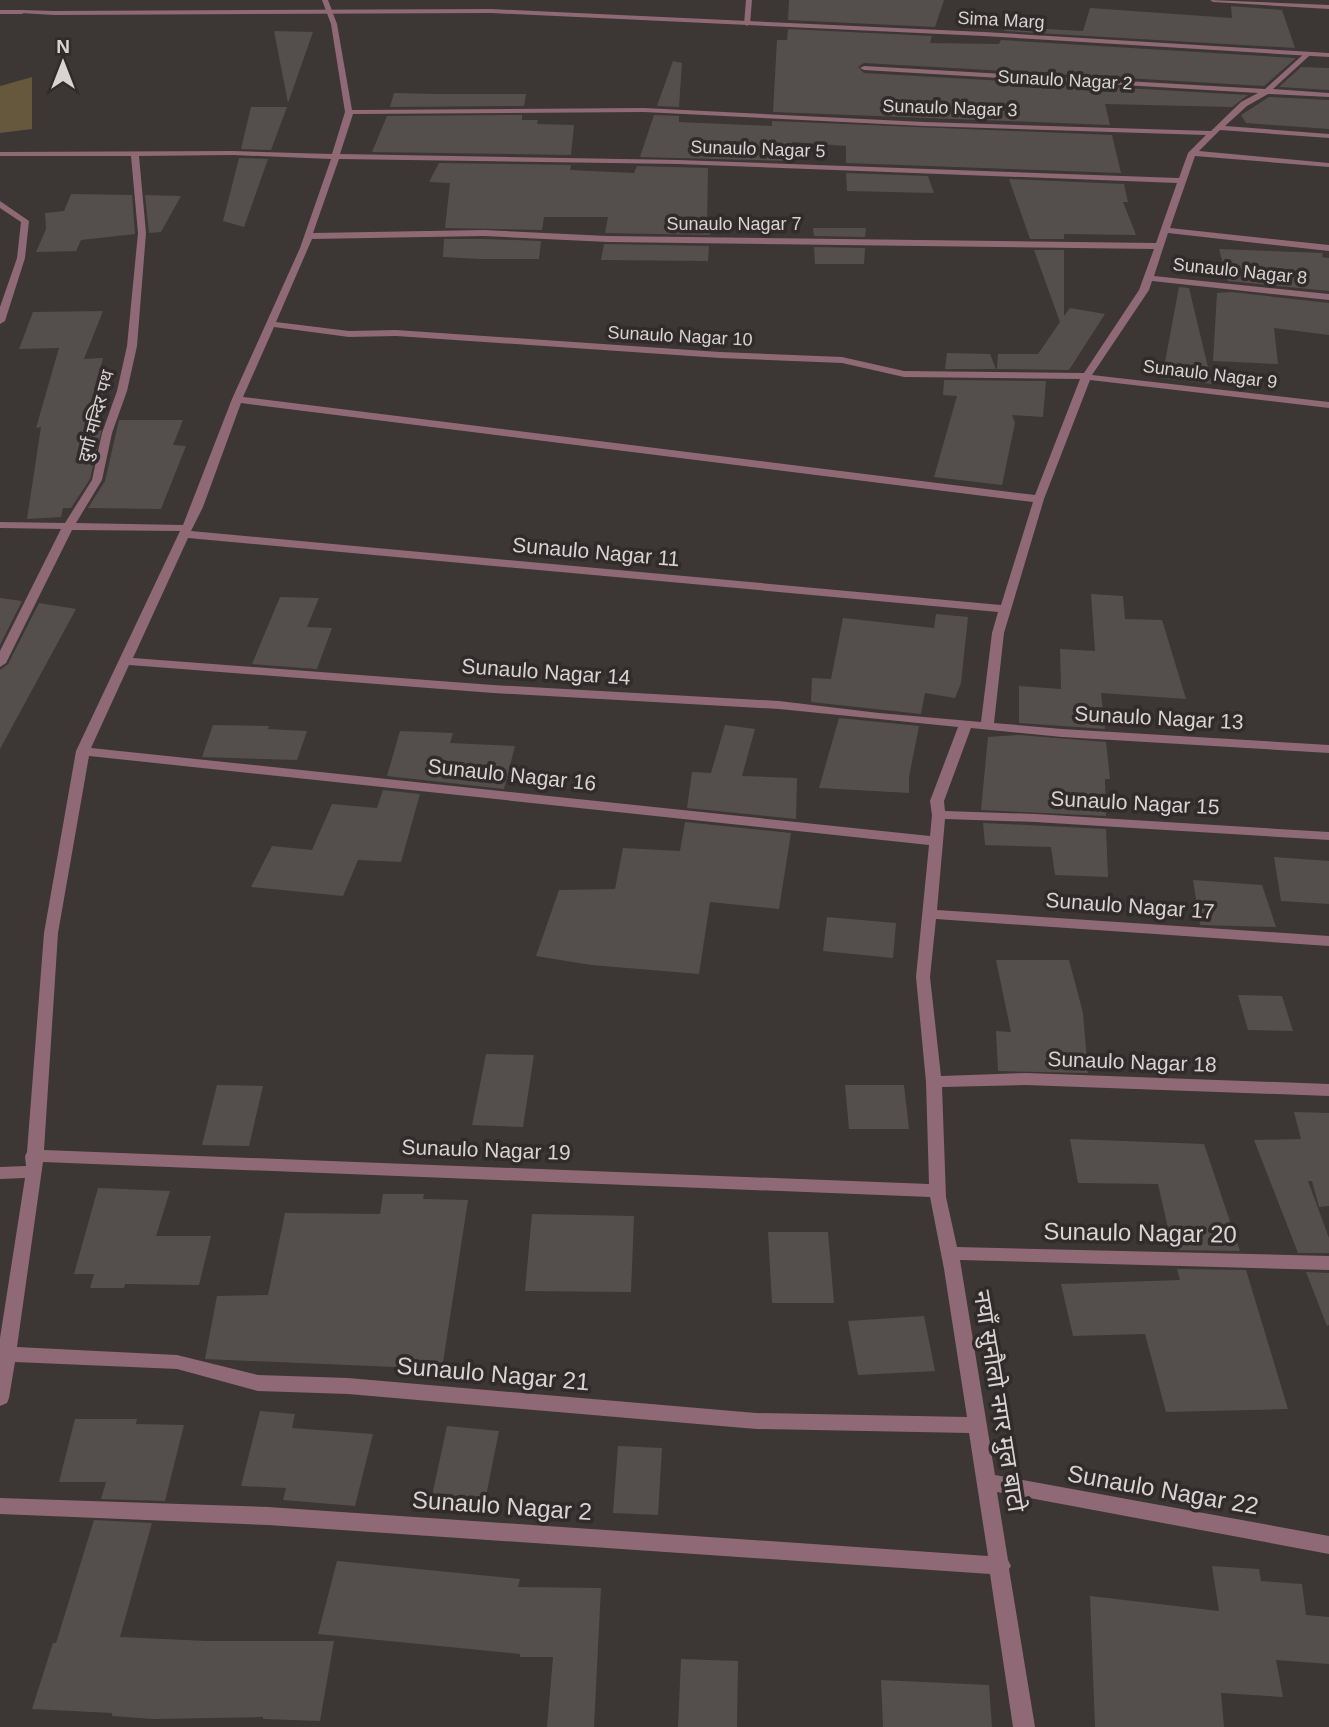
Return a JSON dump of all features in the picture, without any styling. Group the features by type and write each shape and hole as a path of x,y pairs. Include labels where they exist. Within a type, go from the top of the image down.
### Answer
{"street":[{"path":"747,24 749,0"},
{"path":"1213,0 1329,7"},
{"path":"0,1398 33,1164 51,933 83,751 197,507 237,398 307,236 349,112 334,24 326,6"},
{"name":"Sima Marg","path":"0,12 326,6 491,11 984,34 1329,55"},
{"path":"987,726 1004,609 1039,499 1087,377 1144,290 1192,153 1244,104 1267,91 1306,54"},
{"name":"Sunaulo Nagar 2","path":"864,68 1329,95"},
{"name":"Sunaulo Nagar 3","path":"349,112 686,111 924,124 1216,130 1329,136"},
{"path":"1192,153 1329,165"},
{"name":"Sunaulo Nagar 5","path":"0,154 334,155 411,159 678,162 1181,181"},
{"name":"दुर्गा मन्दिर पथ","path":"0,663 67,528 97,480 132,346 142,233 135,154"},
{"path":"0,204 25,221 21,258 0,321"},
{"path":"1165,230 1329,248"},
{"name":"Sunaulo Nagar 7","path":"307,236 484,233 608,239 1160,246"},
{"name":"Sunaulo Nagar 8","path":"1148,278 1329,297"},
{"name":"Sunaulo Nagar 10","path":"270,324 349,334 396,333 720,355 842,360 904,374 1087,377"},
{"name":"Sunaulo Nagar 9","path":"1087,377 1329,405"},
{"path":"237,398 1039,499"},
{"name":"Sunaulo Nagar 11","path":"0,525 185,531 1004,609"},
{"name":"Sunaulo Nagar 14","path":"124,662 493,689 779,705 879,718 987,726"},
{"name":"नयाँ सुनौलो नगर मुल बाटो","path":"965,724 937,801 939,815 923,977 933,1082 937,1191 1001,1566 1024,1727"},
{"name":"Sunaulo Nagar 13","path":"987,726 1329,749"},
{"name":"Sunaulo Nagar 16","path":"83,751 936,841"},
{"name":"Sunaulo Nagar 15","path":"939,815 1035,818 1329,836"},
{"name":"Sunaulo Nagar 17","path":"928,914 1329,941"},
{"name":"Sunaulo Nagar 18","path":"933,1082 1026,1079 1329,1090"},
{"name":"Sunaulo Nagar 19","path":"0,1173 33,1164 937,1191"},
{"name":"Sunaulo Nagar 20","path":"949,1253 1329,1263"},
{"name":"Sunaulo Nagar 21","path":"6,1354 177,1362 258,1383 348,1386 756,1421 978,1425"},
{"name":"Sunaulo Nagar 22","path":"987,1482 1329,1545"},
{"name":"Sunaulo Nagar 2","path":"0,1506 268,1516 1001,1566"}],"shaded area":[{"path":"32,77 32,129 0,133 0,86"}],"building":[{"path":"789,0 944,0 935,27 788,20"},
{"path":"1231,6 1282,10 1295,48 1004,31 1005,27 1083,31 1090,8 1232,18"},
{"path":"788,29 932,36 930,43 999,44 1001,40 1296,58 1264,86 864,63 858,67 864,73 1248,95 1232,107 1105,104 1110,125 773,112 777,40 787,40"},
{"path":"274,31 313,32 288,103"},
{"path":"673,61 682,63 679,107 657,106"},
{"path":"1301,67 1329,68 1329,90 1279,87"},
{"path":"394,93 526,94 524,106 390,107"},
{"path":"1269,97 1329,100 1329,129 1246,123 1241,115"},
{"path":"251,107 287,107 271,150 241,149"},
{"path":"522,115 522,120 538,120 537,124 574,125 571,155 372,152 387,116"},
{"path":"654,115 679,116 679,122 772,126 772,121 1112,135 1121,173 846,163 846,146 792,142 788,161 640,157"},
{"path":"239,158 268,159 244,227 223,221"},
{"path":"439,163 571,165 570,170 634,173 637,166 708,168 707,226 711,226 710,235 605,233 608,217 544,217 542,230 445,228 450,183 429,182"},
{"path":"846,173 928,176 934,193 847,191"},
{"path":"1009,179 1124,184 1128,202 1123,202 1136,235 1064,234 1064,239 1030,239"},
{"path":"71,194 132,195 135,234 81,240 76,251 36,252 46,229 45,213 64,211"},
{"path":"145,195 181,196 161,232 149,233"},
{"path":"813,228 866,228 865,237 814,236"},
{"path":"444,239 541,241 539,259 443,257"},
{"path":"604,244 709,246 708,261 601,260"},
{"path":"814,247 865,248 864,264 815,264"},
{"path":"1219,249 1323,253 1322,257 1329,258 1329,291 1228,281"},
{"path":"1034,250 1064,250 1064,316 1070,308 1105,314 1069,370 997,369 998,354 1038,354 1060,322"},
{"path":"1179,287 1189,288 1212,384 1162,378"},
{"path":"1231,292 1329,303 1329,335 1274,328 1278,364 1213,361 1217,293"},
{"path":"103,311 84,359 103,358 97,381 107,381 95,420 104,420 90,479 71,508 63,508 61,517 27,519 41,427 36,428 59,348 19,349 33,312"},
{"path":"947,353 990,354 996,369 945,369"},
{"path":"944,380 1046,381 1043,417 1012,415 1015,423 1002,485 934,477 957,396 943,395"},
{"path":"119,420 183,420 173,445 186,446 161,509 88,508 105,481"},
{"path":"1091,594 1123,596 1125,619 1162,620 1186,699 1101,693 1105,729 1019,723 1019,686 1061,689 1060,649 1095,651"},
{"path":"280,597 319,598 307,627 332,628 317,669 252,664"},
{"path":"0,598 22,601 0,645"},
{"path":"39,603 76,609 0,749 0,670 8,664"},
{"path":"936,614 968,617 961,683 955,698 925,693 921,714 811,702 812,678 831,679 843,618 934,628"},
{"path":"839,718 919,726 909,777 909,793 819,788"},
{"path":"213,725 269,726 268,729 307,731 297,760 202,757"},
{"path":"725,725 755,729 742,776 797,778 796,819 687,808 692,772 711,773"},
{"path":"400,731 453,733 450,743 515,746 504,789 387,776"},
{"path":"1019,735 1106,742 1110,779 1105,779 1106,816 981,810 988,737"},
{"path":"383,790 420,794 401,862 358,860 343,896 251,887 272,846 312,850 332,804 377,808"},
{"path":"685,822 791,833 779,909 710,902 699,974 591,965 536,956 559,890 615,889 623,848 680,851"},
{"path":"983,823 1106,829 1108,877 1055,875 1051,847 985,845"},
{"path":"1274,857 1329,861 1329,904 1281,901"},
{"path":"1193,880 1262,885 1276,927 1200,925"},
{"path":"827,917 896,923 893,958 823,951"},
{"path":"996,960 1069,960 1083,1013 1088,1073 998,1071 996,1031 1011,1032"},
{"path":"1238,995 1282,996 1293,1031 1248,1030"},
{"path":"486,1054 534,1055 523,1127 472,1125"},
{"path":"217,1085 263,1086 249,1146 202,1145"},
{"path":"845,1085 904,1085 909,1129 849,1129"},
{"path":"1294,1112 1329,1113 1329,1206 1319,1207 1312,1181 1308,1181 1329,1238 1329,1253 1298,1253 1254,1140 1301,1139"},
{"path":"1070,1139 1204,1144 1240,1251 1173,1250 1158,1184 1078,1183"},
{"path":"98,1188 170,1191 156,1236 211,1236 199,1285 125,1284 124,1288 90,1288 94,1274 74,1274"},
{"path":"383,1194 424,1194 423,1199 468,1200 442,1369 205,1359 217,1296 268,1295 285,1213 380,1214"},
{"path":"532,1214 634,1216 631,1292 525,1291"},
{"path":"768,1232 828,1232 834,1303 772,1303"},
{"path":"1177,1269 1246,1270 1288,1409 1166,1412 1145,1334 1073,1336 1061,1284 1180,1280"},
{"path":"1306,1272 1329,1273 1327,1326"},
{"path":"924,1316 935,1371 858,1375 848,1321"},
{"path":"260,1411 295,1414 292,1428 373,1434 355,1506 283,1500 286,1488 241,1486"},
{"path":"75,1419 137,1419 136,1424 184,1425 165,1501 101,1499 106,1482 59,1482"},
{"path":"447,1426 499,1431 485,1501 432,1496"},
{"path":"618,1446 662,1448 658,1515 613,1513"},
{"path":"94,1520 152,1523 120,1637 207,1641 334,1641 320,1721 263,1717 153,1719 112,1716 112,1713 32,1709 53,1643 56,1643"},
{"path":"337,1561 520,1579 518,1587 601,1588 594,1727 547,1727 553,1657 520,1657 520,1654 318,1634"},
{"path":"1212,1566 1259,1569 1261,1581 1302,1584 1306,1615 1329,1617 1329,1664 1276,1660 1283,1697 1221,1693 1224,1727 1095,1727 1090,1596 1219,1611"},
{"path":"681,1659 738,1661 737,1727 678,1727"},
{"path":"881,1680 989,1685 992,1727 883,1727"}]}
